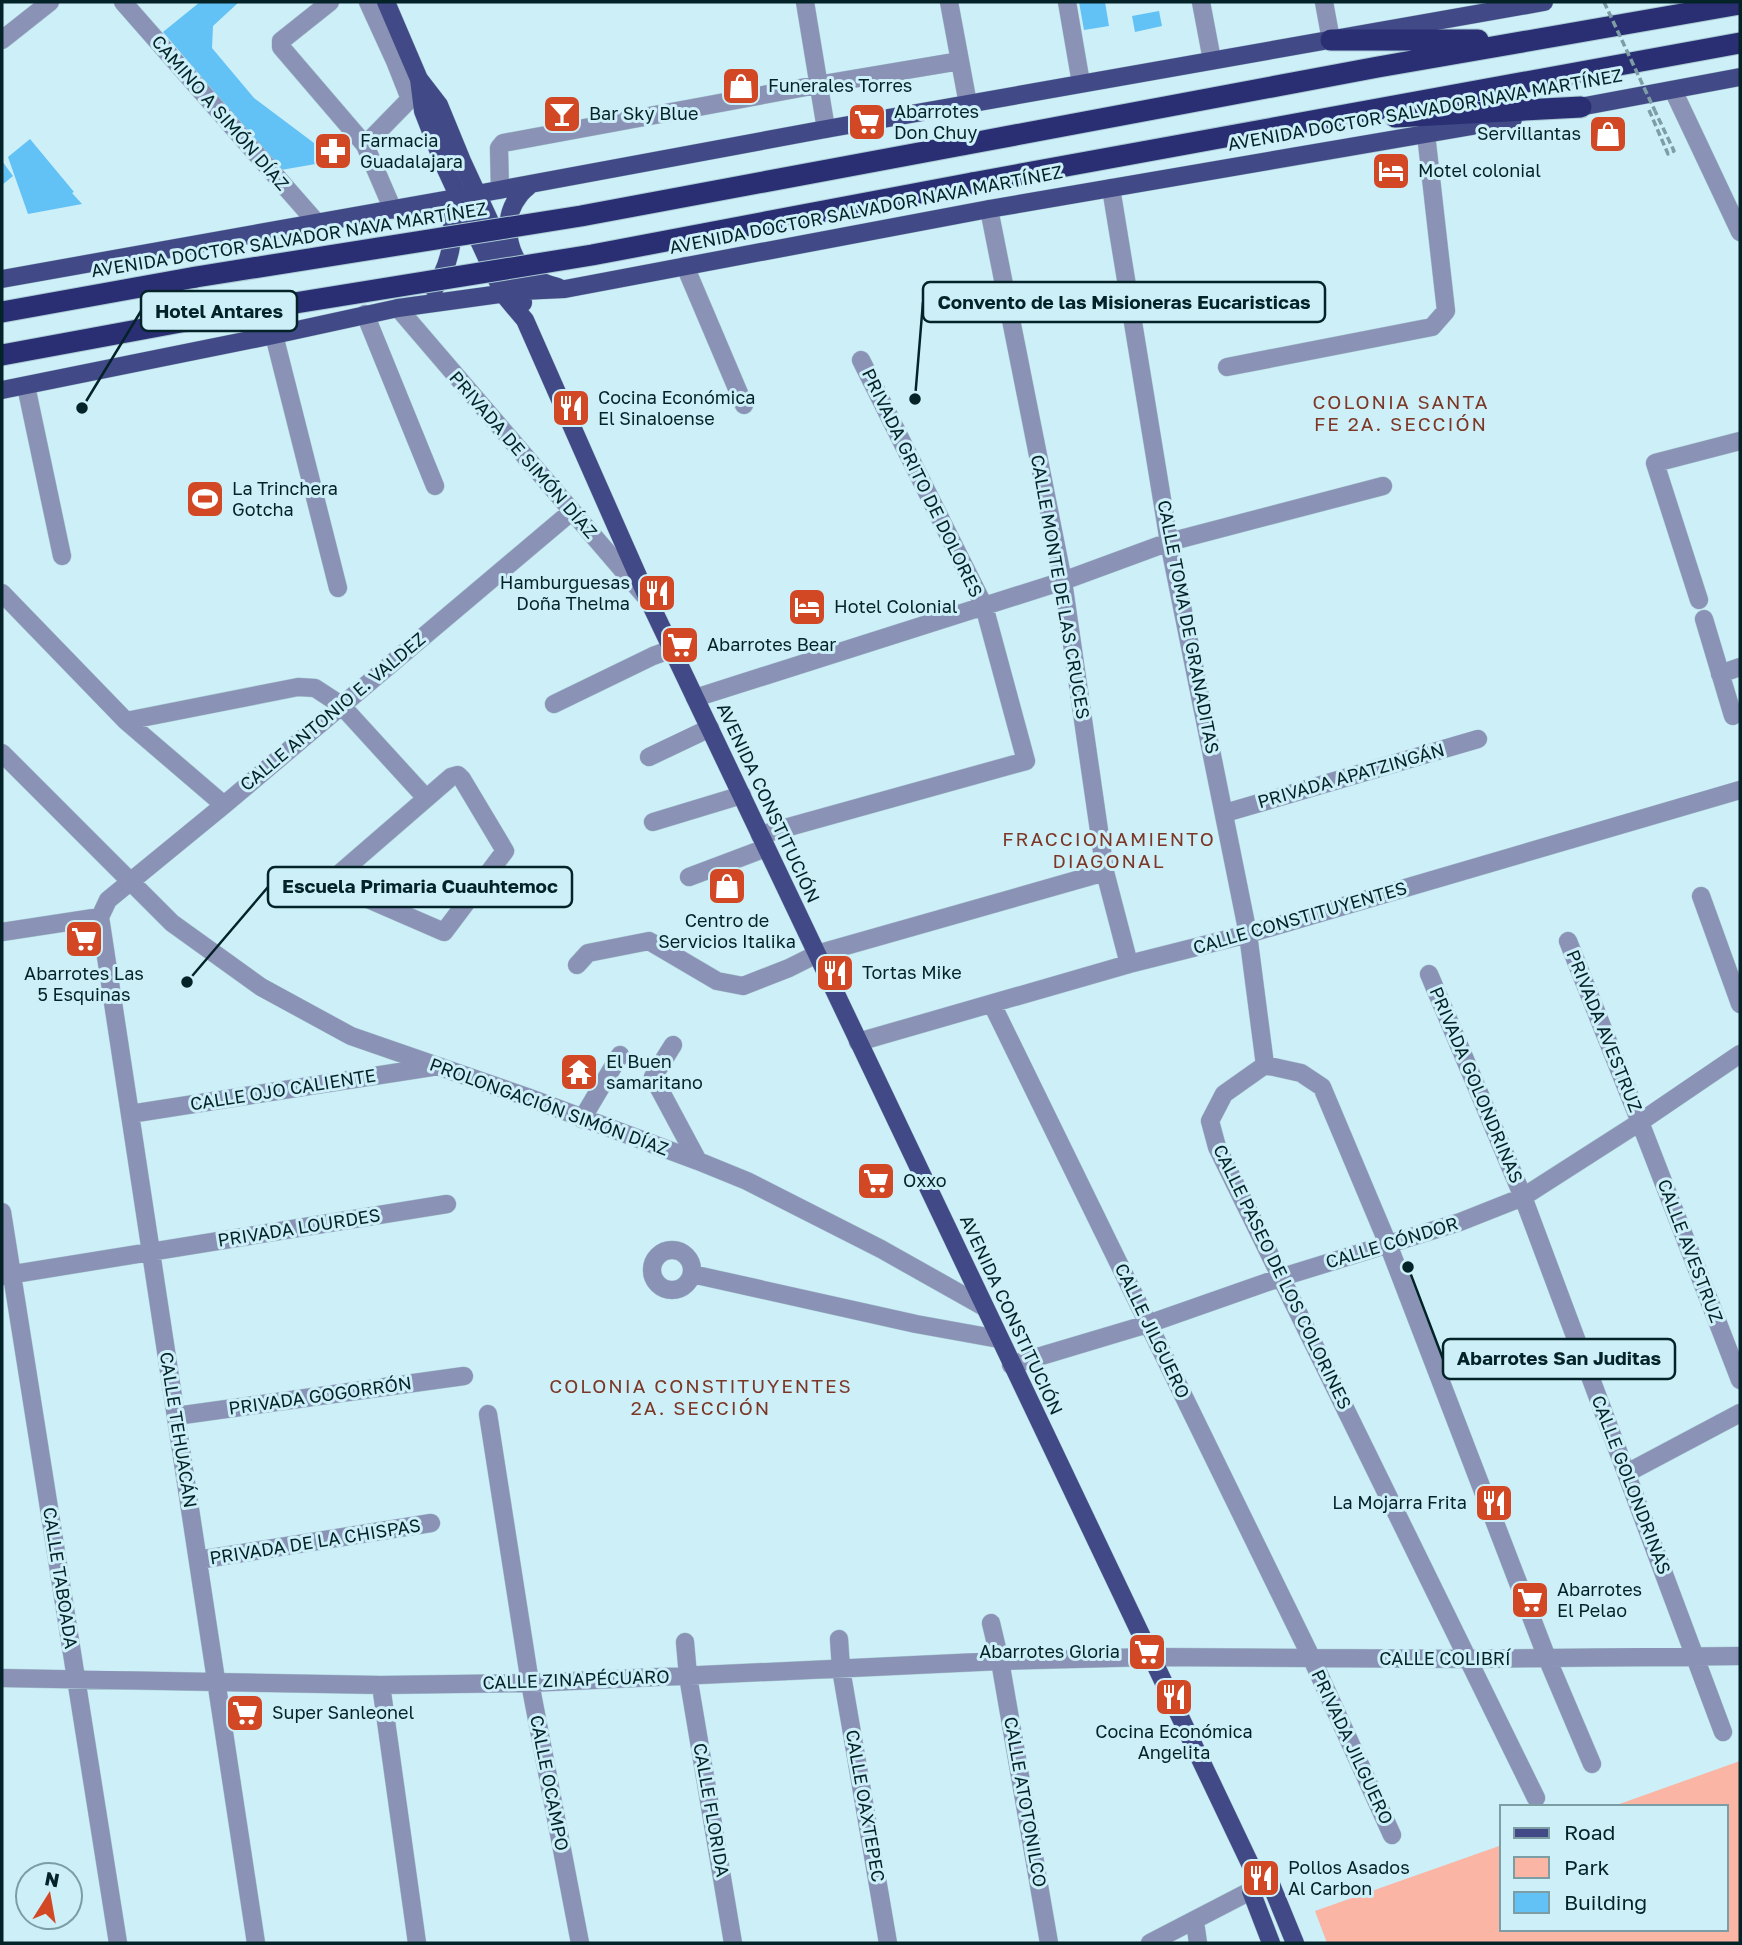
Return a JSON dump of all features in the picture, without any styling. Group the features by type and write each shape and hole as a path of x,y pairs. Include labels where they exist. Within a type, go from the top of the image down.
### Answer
{"highway":[{"name":"AVENIDA DOCTOR SALVADOR NAVA MARTÍNEZ","path":"2,312 196,276 581,216 1740,4"},
{"path":"1331,40 1536,40"},
{"name":"AVENIDA DOCTOR SALVADOR NAVA MARTÍNEZ","path":"2,355 208,317 592,255 1306,121 1740,43"},
{"path":"1306,121 1581,107"}],"main road":[{"name":"AVENIDA CONSTITUCIÓN","path":"386,2 419,79 439,105 522,291 525,320"},
{"name":"AVENIDA DOCTOR SALVADOR NAVA MARTÍNEZ","path":"2,279 455,199 1081,83 1544,2"},
{"name":"AVENIDA DOCTOR SALVADOR NAVA MARTÍNEZ","path":"2,390 398,308 522,291 565,289 989,209 1740,77"},
{"name":"AVENIDA CONSTITUCIÓN","path":"419,79 423,111 455,199 504,295 525,320 649,601 1252,1870 1251,1891 1271,1943"},
{"path":"432,203 438,191 444,165"},
{"path":"531,184 519,196 510,212 508,230 511,247 519,263 531,276 565,289"},
{"path":"416,306 436,288 447,262 453,242 455,199"},
{"path":"1252,1870 1270,1882 1295,1943"}],"street":[{"path":"2,40 50,2"},
{"name":"CAMINO A SIMÓN DÍAZ","path":"123,2 317,223"},
{"path":"330,2 281,41 281,47 365,145 393,210"},
{"path":"365,145 410,99 368,2"},
{"path":"805,2 826,129"},
{"path":"949,2 968,104"},
{"path":"1067,2 1081,83"},
{"path":"1201,2 1212,60"},
{"path":"1324,2 1331,40"},
{"path":"500,190 499,148 503,143 960,61"},
{"path":"1673,90 1740,232"},
{"path":"1227,367 1432,327 1446,311 1426,134"},
{"name":"CALLE TOMA DE GRANADITAS","path":"1111,188 1169,542 1248,934 1265,1065"},
{"name":"CALLE MONTE DE LAS CRUCES","path":"989,209 1063,581 1105,872 1129,964"},
{"path":"685,266 744,405"},
{"name":"PRIVADA DE SIMÓN DÍAZ","path":"398,308 649,601"},
{"path":"365,314 435,486"},
{"path":"274,335 338,588"},
{"name":"PRIVADA GRITO DE DOLORES","path":"763,841 1026,761 984,606 861,360"},
{"path":"26,386 62,556"},
{"path":"1699,600 1655,463 1740,441"},
{"path":"695,698 1063,581 1169,542 1383,486"},
{"name":"CALLE ANTONIO E. VALDEZ","path":"100,917 108,900 571,512"},
{"path":"2,593 126,722 224,805"},
{"path":"1704,619 1733,716"},
{"path":"554,704 672,649"},
{"path":"1720,674 1740,667"},
{"path":"126,722 298,687 315,688 341,705 426,798"},
{"path":"649,757 710,729"},
{"name":"PRIVADA APATZINGÁN","path":"1225,813 1478,739"},
{"name":"PROLONGACIÓN SIMÓN DÍAZ","path":"2,753 172,923 261,987 351,1036 527,1097 747,1181 881,1249 984,1307"},
{"path":"457,775 505,851 444,932 338,886 336,880 339,874 426,798 457,775"},
{"name":"CALLE CONSTITUYENTES","path":"858,1042 1129,964 1248,934 1740,790"},
{"path":"653,822 742,795"},
{"path":"689,877 763,841"},
{"path":"577,965 588,953 649,941 718,981 743,986 817,954 1105,872"},
{"path":"1701,897 1740,1004"},
{"path":"2,932 100,917"},
{"name":"CALLE TEHUACÁN","path":"100,917 256,1943"},
{"name":"PRIVADA AVESTRUZ","path":"1568,941 1640,1122"},
{"name":"PRIVADA GOLONDRINAS","path":"1429,974 1523,1197"},
{"name":"CALLE JILGUERO","path":"992,1004 1311,1659"},
{"path":"673,1045 653,1077 698,1161"},
{"name":"CALLE CÓNDOR","path":"1012,1364 1148,1324 1282,1277 1460,1222 1523,1197 1740,1054"},
{"path":"582,1119 620,1055"},
{"path":"1265,1065 1301,1073 1322,1087 1388,1244 1547,1658 1592,1763"},
{"name":"CALLE PASEO DE LOS COLORINES","path":"1265,1065 1224,1094 1210,1121 1217,1147 1536,1798"},
{"name":"CALLE OJO CALIENTE","path":"130,1114 436,1067"},
{"name":"CALLE AVESTRUZ","path":"1640,1122 1740,1380"},
{"name":"CALLE GOLONDRINAS","path":"1523,1197 1695,1656"},
{"name":"PRIVADA LOURDES","path":"7,1276 447,1204"},
{"name":"CALLE TABOADA","path":"2,1212 7,1276 118,1943"},
{"path":"692,1274 916,1324 999,1339"},
{"name":"PRIVADA GOGORRÓN","path":"176,1416 464,1376"},
{"path":"1627,1473 1740,1413"},
{"name":"CALLE OCAMPO","path":"488,1414 530,1683 580,1943"},
{"name":"PRIVADA DE LA CHISPAS","path":"198,1560 431,1524"},
{"name":"CALLE ATOTONILCO","path":"991,1623 1049,1943"},
{"name":"CALLE OAXTEPEC","path":"839,1639 841,1669 888,1943"},
{"name":"CALLE FLORIDA","path":"685,1642 688,1676 733,1943"},
{"path":"1695,1656 1723,1732"},
{"name":"CALLE COLIBRÍ","path":"1150,1657 1740,1657"},
{"name":"CALLE ZINAPÉCUARO","path":"2,1678 382,1685 530,1683 1000,1661 1150,1657"},
{"name":"PRIVADA JILGUERO","path":"1311,1659 1392,1835"},
{"path":"382,1685 417,1943"},
{"path":"1150,1943 1270,1882"},
{"path":"1195,1922 1198,1943"}],"path":[{"path":"1604,2 1674,151 1668,155 1648,110"}],"green space":[{"path":"1740,1761 1740,1943 1327,1943 1315,1911 1500,1846 1500,1931 1728,1931 1728,1805 1617,1805"}],"building":[{"path":"200,2 239,2 213,26 212,48 254,98 314,143 350,158 281,170 163,32"},
{"path":"1079,2 1105,2 1109,26 1084,30"},
{"path":"1159,11 1162,26 1135,32 1132,16"},
{"path":"30,139 82,204 28,214 8,157"},
{"path":"2,161 13,176 2,185"}],"place":[{"name":"Funerales Torres","path":"741,86"},
{"name":"Bar Sky Blue","path":"562,114"},
{"name":"Abarrotes Don Chuy","path":"867,122"},
{"name":"Servillantas","path":"1608,134"},
{"name":"Farmacia Guadalajara","path":"333,151"},
{"name":"Motel colonial","path":"1391,171"},
{"name":"Convento de las Misioneras Eucaristicas","path":"915,399"},
{"name":"Hotel Antares","path":"82,408"},
{"name":"Cocina Económica El Sinaloense","path":"571,408"},
{"name":"La Trinchera Gotcha","path":"205,499"},
{"name":"Hamburguesas Doña Thelma","path":"657,593"},
{"name":"Hotel Colonial","path":"807,607"},
{"name":"Abarrotes Bear","path":"680,645"},
{"name":"Centro de Servicios Italika","path":"727,886"},
{"name":"Abarrotes Las 5 Esquinas","path":"84,939"},
{"name":"Tortas Mike","path":"835,973"},
{"name":"Escuela Primaria Cuauhtemoc","path":"187,982"},
{"name":"El Buen samaritano","path":"579,1072"},
{"name":"Oxxo","path":"876,1181"},
{"name":"Abarrotes San Juditas","path":"1408,1267"},
{"name":"La Mojarra Frita","path":"1494,1503"},
{"name":"Abarrotes El Pelao","path":"1530,1600"},
{"name":"Abarrotes Gloria","path":"1147,1652"},
{"name":"Cocina Económica Angelita","path":"1174,1697"},
{"name":"Super Sanleonel","path":"245,1713"},
{"name":"Pollos Asados Al Carbon","path":"1261,1878"}],"district":[{"name":"COLONIA SANTA FE 2A. SECCIÓN","path":"1401,413"},
{"name":"FRACCIONAMIENTO DIAGONAL","path":"1109,850"},
{"name":"COLONIA CONSTITUYENTES 2A. SECCIÓN","path":"701,1397"}]}
